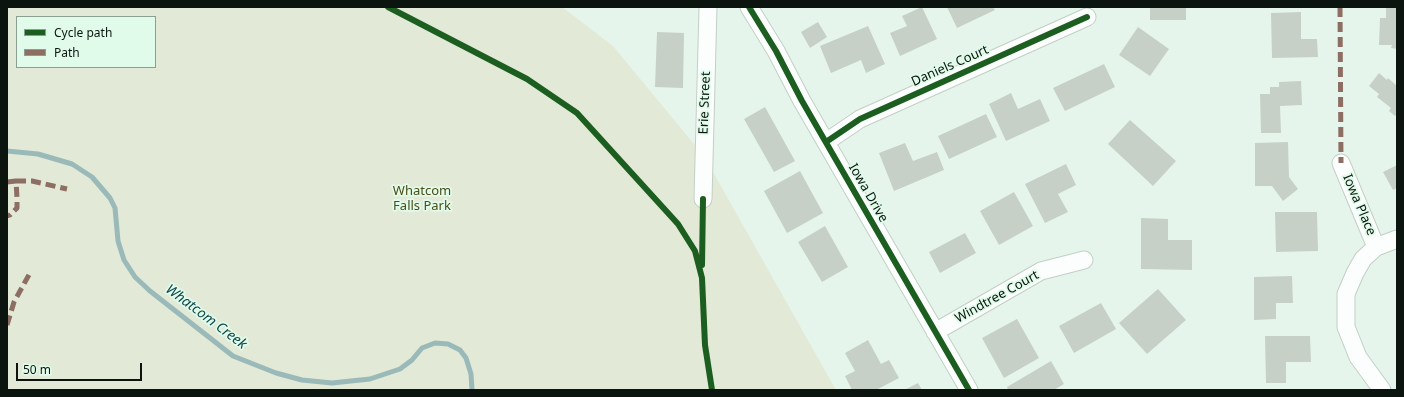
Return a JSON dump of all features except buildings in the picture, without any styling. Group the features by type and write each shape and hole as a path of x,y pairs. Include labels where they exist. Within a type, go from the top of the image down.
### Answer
{"street":[{"name":"Erie Street","path":"703,199 708,7"},
{"name":"Iowa Drive","path":"749,7 776,51 802,101 969,390"},
{"name":"Daniels Court","path":"826,142 860,119 1087,17"},
{"name":"Iowa Place","path":"1341,163 1376,247"},
{"path":"1382,390 1358,357 1346,327 1346,294 1363,259 1376,247 1397,239"},
{"name":"Windtree Court","path":"935,332 1042,272 1084,260"}],"green space":[{"name":"Whatcom Falls Park","path":"7,7 562,7 613,46 704,156 836,390 7,390"}],"waterway":[{"name":"Whatcom Creek","path":"7,151 38,154 72,164 92,177 110,198 115,208 118,241 124,260 135,277 150,291 233,356 276,373 302,380 332,383 370,379 400,369 412,360 422,348 435,343 448,344 460,350 466,358 471,374 472,390"}],"marked path":[{"path":"1340,7 1341,163"},
{"path":"16,181 32,181 67,189"},
{"path":"7,182 16,181 17,198 17,208 7,216"},
{"path":"7,325 14,302 30,273"}],"cycle path":[{"path":"388,7 527,79 577,113 678,224 695,251 702,278 705,345 712,390"},
{"path":"749,7 776,51 802,101 969,390"},
{"path":"826,142 860,119 1087,17"},
{"path":"702,265 703,199"}]}
